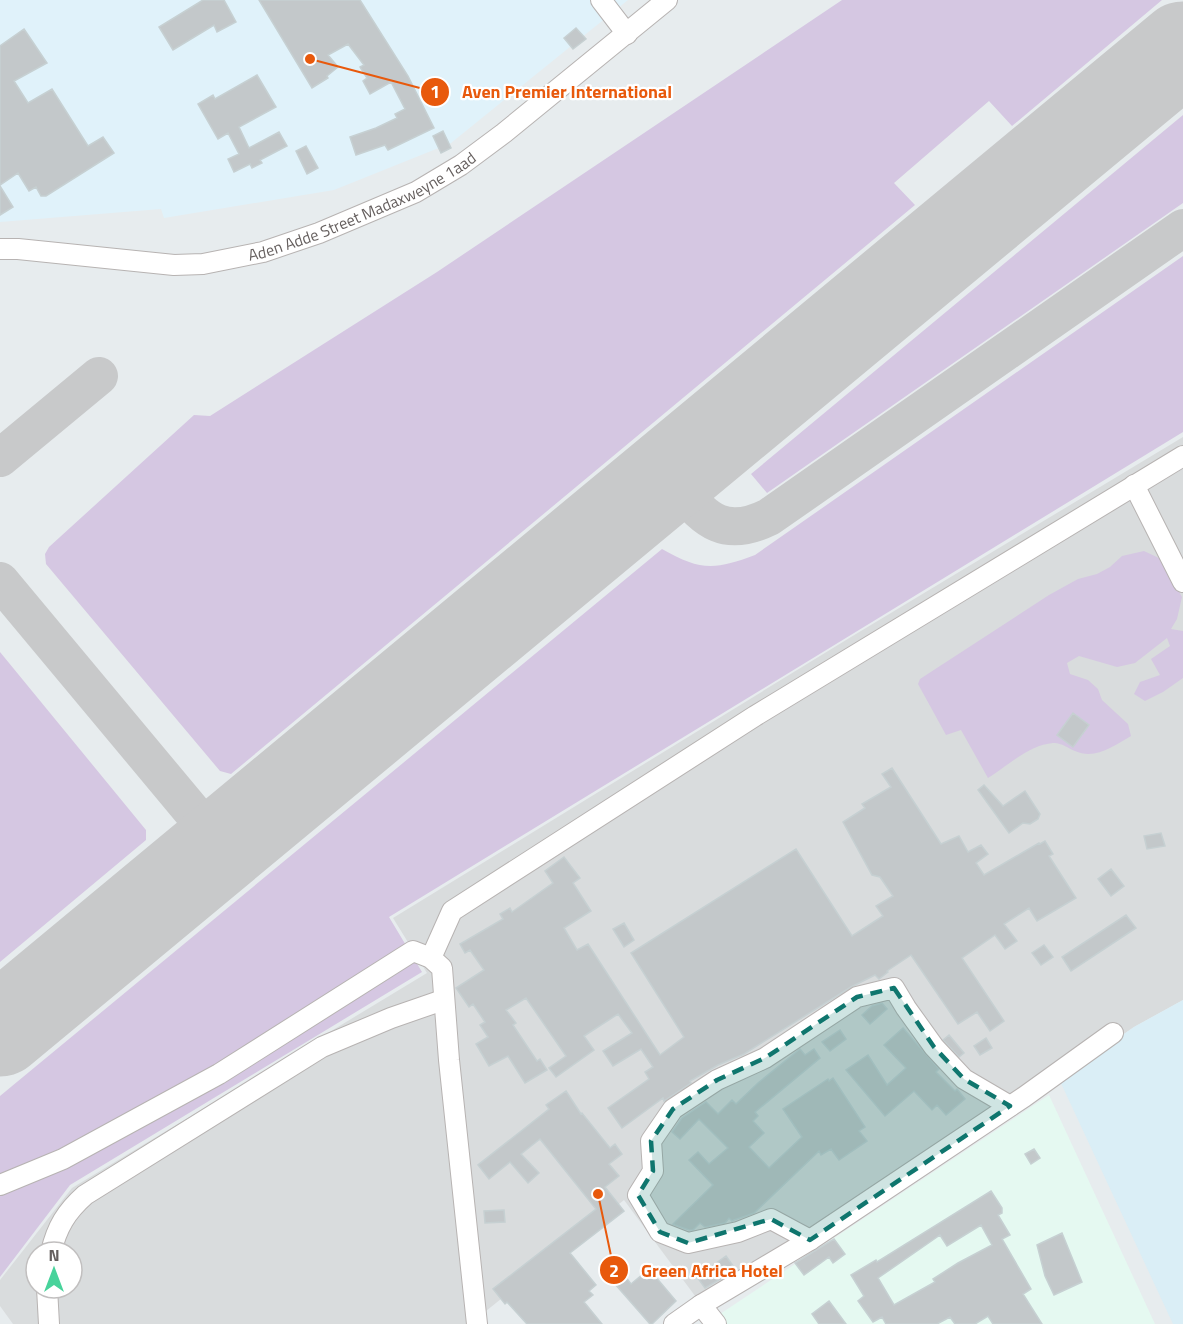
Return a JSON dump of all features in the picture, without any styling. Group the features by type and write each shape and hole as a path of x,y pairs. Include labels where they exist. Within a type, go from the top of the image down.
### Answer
{"street":[{"path":"601,0 627,33"},
{"name":"Aden Adde Street Madaxweyne 1aad","path":"0,249 174,265 203,264 263,252 308,237 373,212 416,192 461,165 504,133 667,0"},
{"path":"431,958 452,911 755,716 1183,456"},
{"path":"1134,485 1183,582"},
{"path":"0,1185 63,1159 219,1074 413,951 431,958 442,968 443,1000 477,1324"},
{"path":"810,1240 771,1219 738,1232 688,1243 660,1232 638,1196 653,1171 651,1141 673,1109 717,1080 765,1058 857,997 894,987 934,1047 964,1079 1010,1106"},
{"path":"54,1240 68,1210 85,1195 322,1047 391,1018 443,1000"},
{"path":"674,1324 701,1305 810,1240 1010,1106 1113,1033"},
{"path":"48,1300 49,1324"},
{"path":"701,1305 716,1324"}],"highlighted area":[{"path":"894,988 934,1047 964,1079 1010,1106 810,1240 771,1219 688,1243 660,1232 638,1195 653,1171 651,1141 673,1109 717,1080 765,1058 857,997"}],"shaded area":[{"path":"0,0 628,0 451,143 334,190 164,218 161,209 0,222"},
{"path":"842,0 1162,0 1012,126 989,101 894,183 915,205 231,774 220,771 46,564 45,554 49,547 194,415 210,416 437,272"},
{"path":"1183,115 1183,203 767,493 751,474"},
{"path":"1183,256 1183,432 389,917 422,972 70,1185 28,1240 24,1240 24,1245 0,1277 0,1096 662,549 687,561 708,566 729,563 755,555"},
{"path":"1183,437 1183,1000 1134,1027 1059,1079 698,1300 624,1200 481,1315 481,1324 13,1324 0,1306 0,1280 24,1249 24,1300 84,1300 84,1240 31,1240 72,1188 427,973 393,918 851,637"},
{"path":"1144,551 1161,559 1182,597 1177,619 1171,629 1183,631 1183,678 1145,701 1134,694 1140,682 1160,675 1151,659 1170,646 1167,638 1135,663 1117,667 1079,656 1067,663 1070,674 1088,680 1098,689 1102,700 1128,724 1131,736 1104,751 1090,754 1075,751 1058,743 1036,747 988,778 961,730 946,735 918,684 920,679 1049,595 1078,579 1097,574 1110,567 1122,556"},
{"path":"0,652 146,830 146,840 0,962"},
{"path":"1049,1095 1155,1324 722,1324 717,1316"}],"sand":[{"path":"1183,1000 1183,1324 1173,1324 1059,1079 1134,1027"}],"building":[{"path":"203,0 224,0 236,22 217,32 214,25 173,50 159,27"},
{"path":"259,0 360,0 408,76 434,128 388,150 385,145 356,155 350,137 397,118 395,114 405,109 391,82 370,94 363,81 367,78 360,67 364,65 348,44 328,55 338,67 327,76 328,78 312,88"},
{"path":"576,28 586,39 573,49 564,38"},
{"path":"24,29 47,63 14,81 28,103 52,89 88,146 103,137 114,153 46,196 41,196 36,187 29,191 18,173 0,185 0,46"},
{"path":"257,75 276,107 239,127 249,148 279,132 287,146 260,160 262,163 252,168 250,164 234,172 228,159 239,154 228,133 218,139 198,104 213,95 215,99"},
{"path":"443,131 451,148 441,153 433,136"},
{"path":"306,146 318,168 307,174 296,151"},
{"path":"0,186 13,207 0,215"},
{"path":"1073,713 1089,725 1073,747 1057,735"},
{"path":"892,768 941,844 959,836 968,852 981,845 988,854 976,863 984,875 1045,841 1053,854 1049,856 1076,898 1037,921 1029,908 1004,924 1017,941 1005,949 995,935 962,958 1004,1021 990,1031 977,1012 958,1024 911,955 879,979 875,975 851,987 744,1054 690,1081 691,1083 664,1101 663,1098 622,1128 608,1108 649,1079 645,1072 653,1067 641,1049 613,1066 603,1051 632,1033 618,1014 584,1036 594,1050 556,1077 549,1068 566,1056 526,998 506,1010 516,1023 513,1025 537,1061 540,1059 547,1070 525,1083 508,1056 489,1066 476,1044 488,1037 480,1025 485,1022 473,1004 469,1007 456,988 484,970 470,950 465,953 460,944 503,919 500,914 510,908 512,912 553,883 545,871 564,857 580,878 573,883 591,911 564,928 577,950 588,944 660,1055 684,1037 631,953 796,849 852,936 883,916 876,906 893,896 880,877 872,875 843,822 865,808 862,804 891,787 882,774"},
{"path":"984,785 1003,806 1025,791 1040,814 1038,819 1030,824 1023,823 1009,833 978,790"},
{"path":"1161,833 1165,846 1147,849 1144,836"},
{"path":"1111,869 1124,886 1111,896 1098,879"},
{"path":"1126,915 1136,928 1071,971 1062,957"},
{"path":"624,923 634,940 624,947 613,929"},
{"path":"1044,945 1053,957 1041,965 1032,953"},
{"path":"882,1003 887,1009 870,1024 862,1015 872,1006"},
{"path":"903,1028 939,1069 936,1072 955,1091 957,1089 965,1099 946,1115 937,1105 932,1110 914,1091 885,1116 846,1070 868,1055 887,1085 906,1068 884,1045"},
{"path":"840,1030 846,1039 830,1051 822,1042"},
{"path":"949,1035 964,1053 959,1057 943,1040"},
{"path":"986,1038 992,1048 980,1055 974,1046"},
{"path":"800,1049 805,1055 814,1049 820,1058 755,1112 758,1116 753,1121 764,1133 749,1147 769,1168 802,1137 783,1109 833,1078 865,1127 859,1131 867,1141 839,1160 831,1149 821,1155 819,1151 754,1213 732,1221 729,1218 725,1223 705,1227 700,1223 693,1230 673,1224 713,1185 689,1160 698,1152 709,1164 728,1148 699,1119 680,1139 672,1132 682,1118 706,1102 718,1114 732,1100 736,1104"},
{"path":"566,1091 581,1114 610,1148 615,1144 622,1154 609,1164 619,1176 605,1187 624,1211 570,1253 596,1285 589,1291 593,1295 584,1302 602,1324 527,1324 507,1302 505,1304 493,1289 596,1209 540,1139 521,1154 539,1173 528,1183 510,1162 489,1179 478,1165 549,1109 546,1105"},
{"path":"1034,1149 1040,1158 1031,1164 1025,1154"},
{"path":"991,1191 1002,1208 1002,1213 998,1215 1010,1235 1002,1239 1031,1289 1023,1294 1042,1324 993,1324 988,1316 975,1324 955,1324 950,1317 937,1324 886,1324 882,1317 873,1322 858,1301 864,1296 851,1275 876,1260 877,1262","holes":["981,1225 992,1245 958,1263 933,1279 935,1282 894,1305 878,1278 940,1235 947,1246"]},
{"path":"504,1210 505,1222 485,1223 484,1211"},
{"path":"1062,1233 1082,1282 1054,1295 1045,1276 1037,1245"},
{"path":"834,1239 845,1254 833,1263 829,1257 804,1275 795,1263"},
{"path":"726,1256 736,1270 705,1288 697,1277"},
{"path":"649,1269 676,1301 652,1324 615,1284 625,1276 631,1284"},
{"path":"829,1301 846,1324 819,1324 812,1314"}],"taxiway":[{"path":"667,476 700,511 722,525 751,524 769,517 1183,228"},
{"path":"0,458 99,376"},
{"path":"0,581 221,846"}],"runway":[{"path":"0,1030 1183,48"}],"place":[{"name":"Aven Premier International","path":"310,59"},
{"name":"Green Africa Hotel","path":"598,1194"}]}
